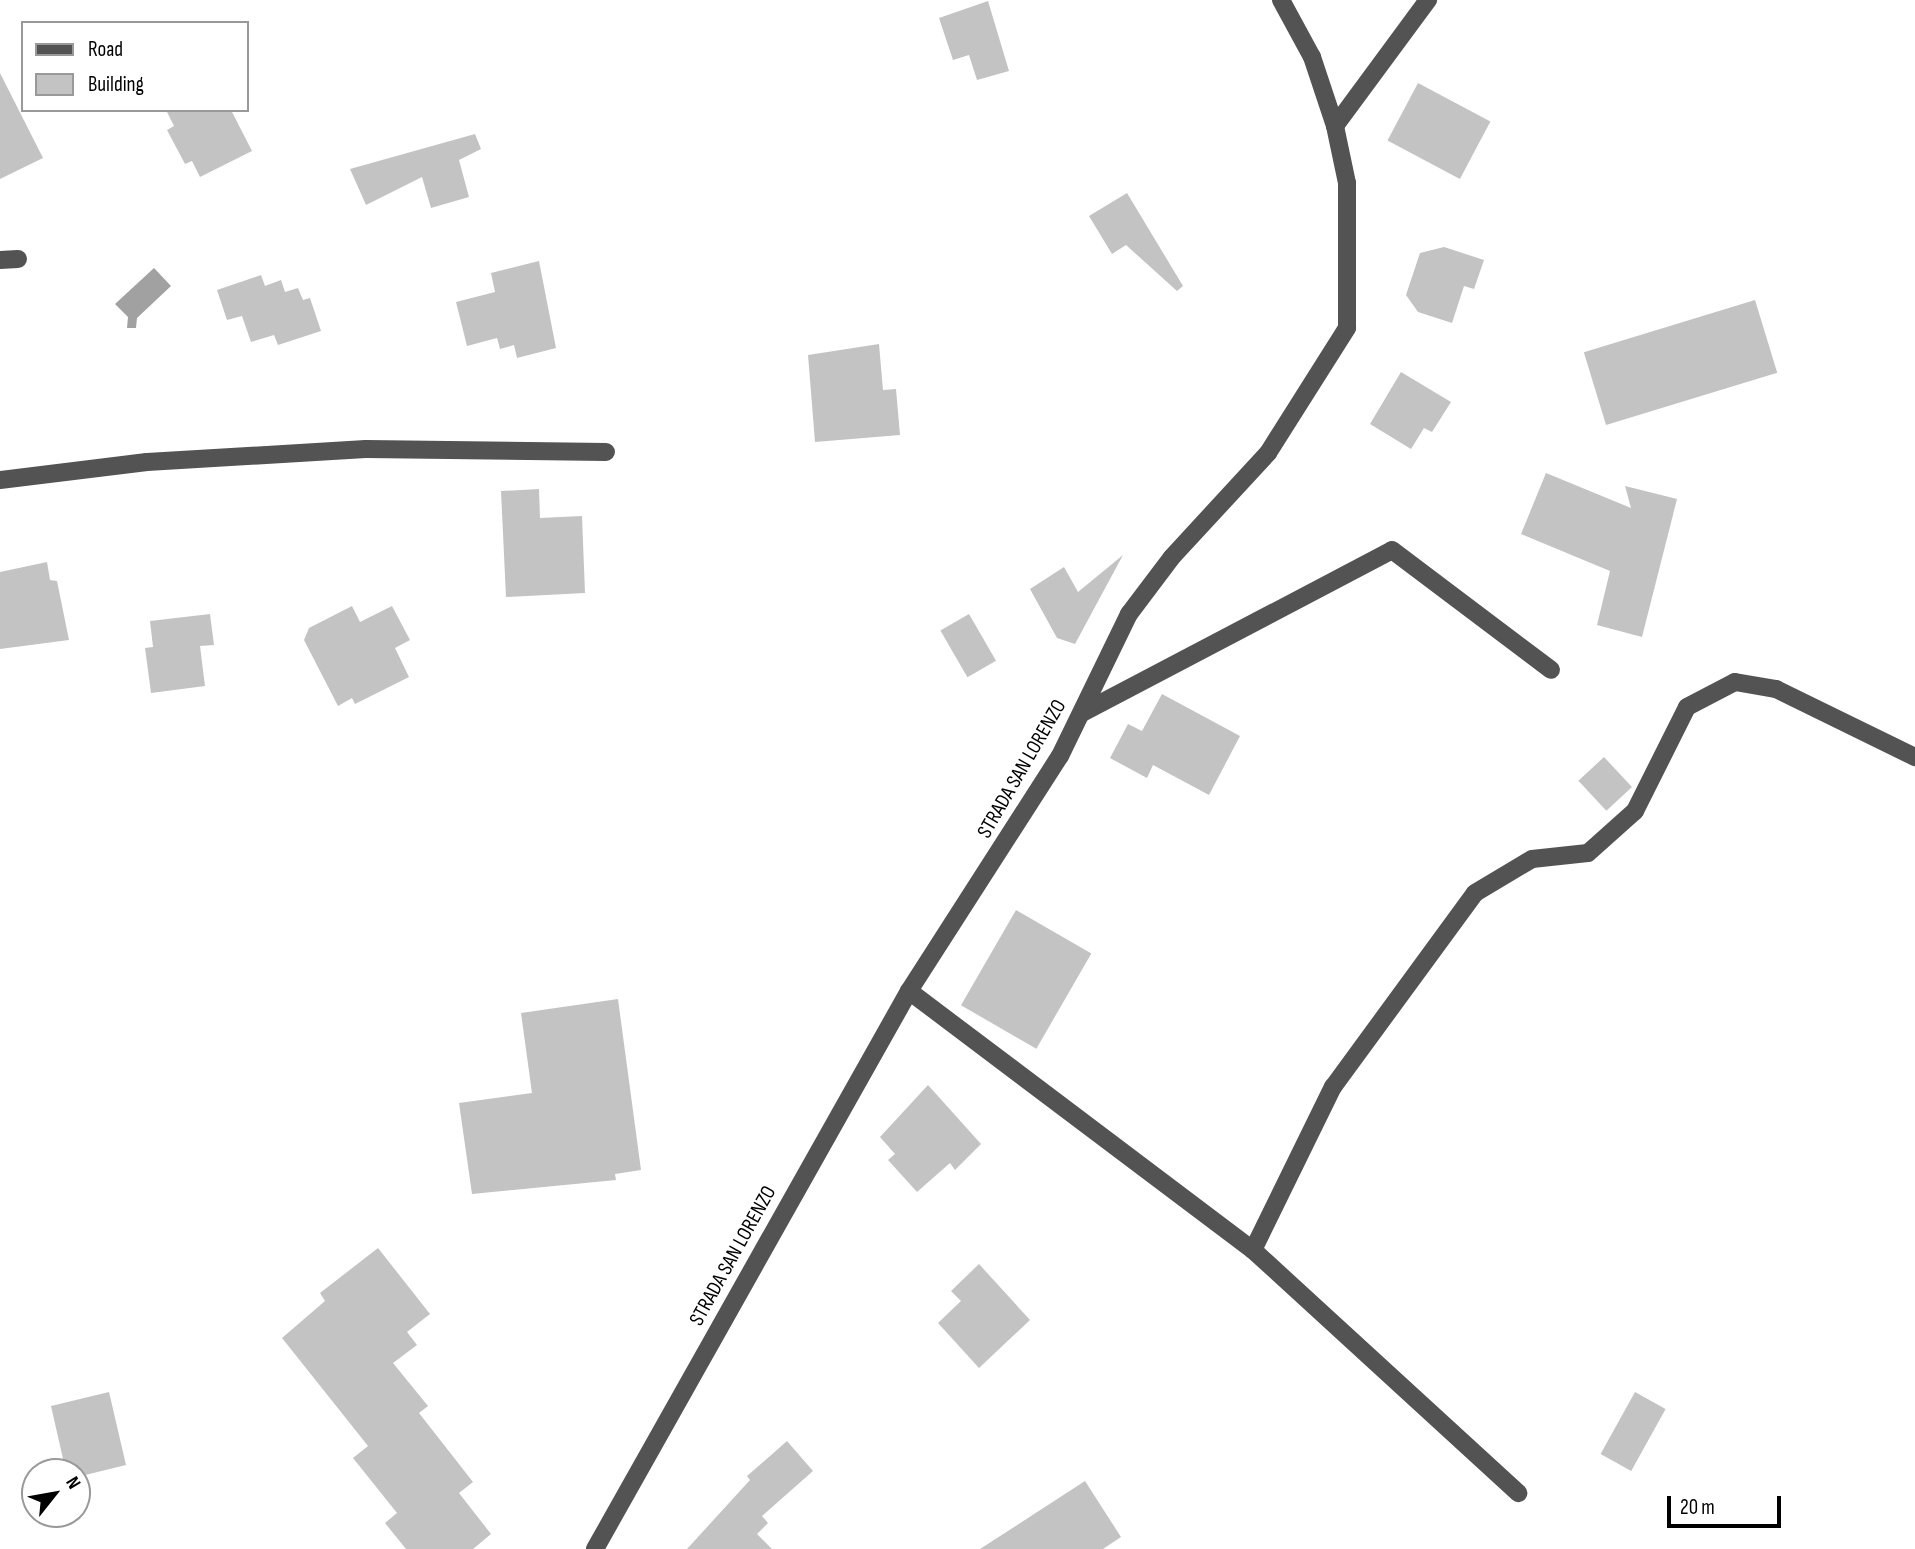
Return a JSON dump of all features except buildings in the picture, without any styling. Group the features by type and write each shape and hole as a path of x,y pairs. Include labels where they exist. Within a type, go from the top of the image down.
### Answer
{"street":[{"name":"STRADA SAN LORENZO","path":"595,1549 909,991 1012,835 1082,713 1129,614 1172,557 1268,453 1347,328 1347,183 1335,126 1312,57 1281,0"},
{"path":"1335,126 1428,0"},
{"path":"0,480 147,462 366,449 606,452"},
{"path":"1082,713 1392,550 1551,670"},
{"path":"1253,1250 1334,1087 1475,893 1532,859 1588,853 1635,810 1687,707 1735,682 1776,689 1915,757"},
{"path":"909,991 1253,1250 1518,1493"}],"shaded area":[{"path":"154,268 171,286 137,318 136,328 127,328 128,317 115,304"}]}
